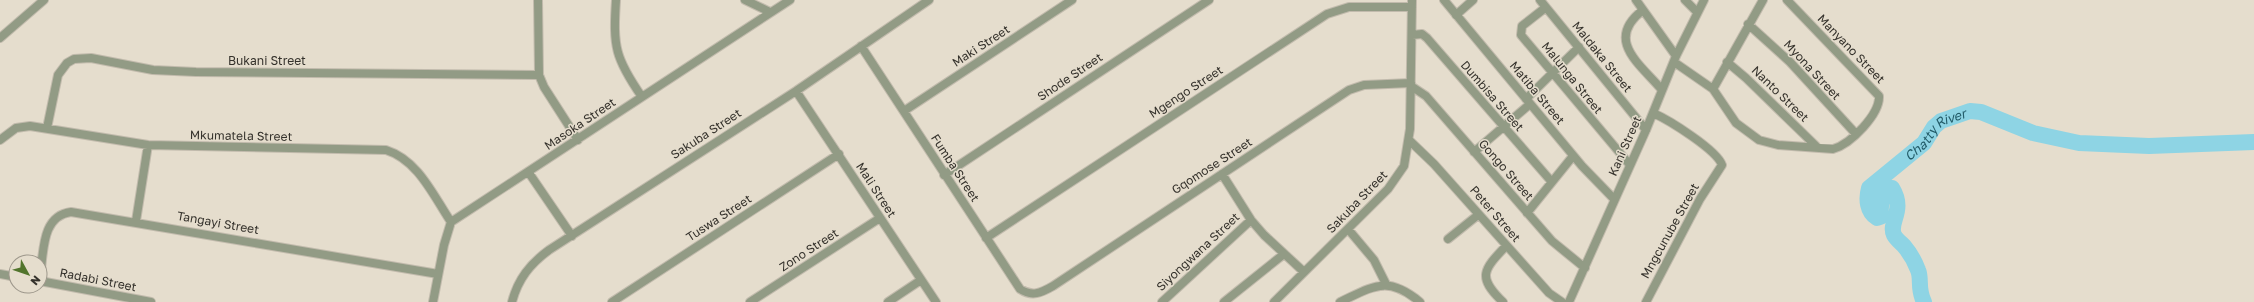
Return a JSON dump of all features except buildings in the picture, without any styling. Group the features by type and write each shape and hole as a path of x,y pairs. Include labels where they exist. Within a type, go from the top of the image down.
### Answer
{"street":[{"path":"0,38 44,0"},
{"path":"538,0 539,75 544,87 578,140"},
{"path":"616,0 613,36 617,53 626,73 642,97"},
{"path":"745,0 770,12"},
{"name":"Masoka Street","path":"451,222 529,173 790,0"},
{"name":"Sakuba Street","path":"512,302 518,284 529,266 549,250 796,91 929,0"},
{"name":"Maki Street","path":"904,111 1072,0"},
{"name":"Shode Street","path":"944,175 1209,0"},
{"name":"Matiba Street","path":"1444,0 1573,156 1614,199"},
{"path":"1456,15 1473,0"},
{"name":"Maldaka Street","path":"1540,0 1646,130"},
{"name":"Manyano Street","path":"1636,0 1675,59 1713,89 1736,123 1759,140 1778,145 1839,147 1856,134 1878,107 1879,96 1787,0"},
{"path":"1685,0 1697,12"},
{"name":"Kani Street","path":"1569,302 1646,130 1675,59 1704,0"},
{"path":"1713,89 1748,24 1763,0"},
{"name":"Sakuba Street","path":"1274,302 1397,178 1404,166 1410,141 1412,3"},
{"name":"Mgengo Street","path":"986,238 1327,14 1349,6 1412,3"},
{"name":"Malunga Street","path":"1545,8 1522,26 1520,32 1552,73 1630,166"},
{"path":"1643,10 1635,16 1628,26 1625,44 1631,54 1662,90"},
{"name":"Myona Street","path":"1748,24 1790,62 1856,134"},
{"name":"Dumbisa Street","path":"1412,34 1422,34 1427,38 1551,181"},
{"name":"Fumba Street","path":"861,46 1020,289 1025,292 1036,294"},
{"path":"1474,152 1504,128 1552,73 1579,47"},
{"name":"Bukani Street","path":"47,128 58,75 67,63 82,58 153,70 196,72 539,75"},
{"name":"Nanto Street","path":"1727,62 1746,78 1816,146"},
{"name":"Gqomose Street","path":"1036,294 1053,286 1349,90 1364,85 1411,85"},
{"name":"Gongo Street","path":"1411,85 1426,96 1552,241 1585,268"},
{"name":"Mali Street","path":"796,91 936,302"},
{"name":"Mngcunube Street","path":"1646,302 1700,199 1722,165 1718,157 1708,149 1666,119 1653,113"},
{"name":"Mkumatela Street","path":"0,140 23,126 47,128 148,145 386,150 396,153 409,161 451,222"},
{"name":"Peter Street","path":"1410,141 1434,164 1549,293 1562,302"},
{"path":"136,221 148,145"},
{"name":"Tuswa Street","path":"612,302 839,154"},
{"path":"1527,213 1551,181 1573,156"},
{"path":"529,173 572,236"},
{"path":"1222,174 1251,220 1304,272"},
{"name":"Tangayi Street","path":"44,254 48,228 58,215 65,212 81,212 438,274"},
{"path":"1448,239 1478,215"},
{"name":"Zono Street","path":"750,302 880,218"},
{"name":"Siyongwana Street","path":"1162,302 1251,220"},
{"path":"433,302 438,274 451,222"},
{"path":"1348,228 1374,260 1386,284"},
{"path":"1503,302 1487,284 1485,276 1486,269 1506,246"},
{"path":"1224,302 1284,254"},
{"path":"888,302 921,280"},
{"name":"Radabi Street","path":"48,283 151,302"},
{"path":"1340,302 1377,286 1386,284 1403,291 1420,302"},
{"path":"1030,302 1036,294"}],"waterway":[{"name":"Chatty River","path":"1924,302 1917,267 1904,246 1894,235 1893,225 1897,210 1897,203 1896,196 1892,188 1888,188 1883,195 1880,217 1877,218 1869,209 1868,196 1869,188 1924,143 1934,127 1941,121 1970,111 1981,112 2033,133 2079,143 2149,146 2254,142"}]}
